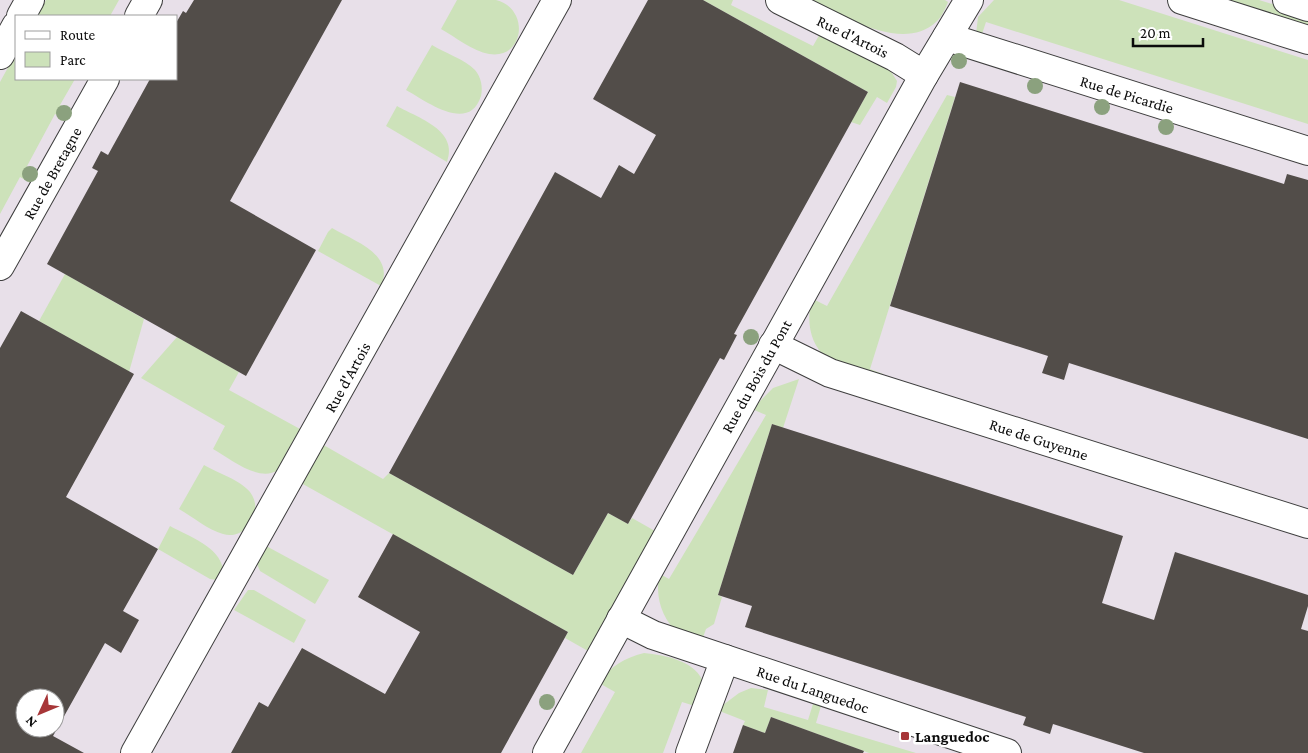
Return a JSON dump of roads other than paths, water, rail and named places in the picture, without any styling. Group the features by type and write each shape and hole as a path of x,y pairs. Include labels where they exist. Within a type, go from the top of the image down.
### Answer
{"street":[{"path":"22,15 30,0"},
{"path":"140,15 148,0"},
{"name":"Rue d'Artois","path":"136,753 558,0"},
{"name":"Rue d'Artois","path":"780,0 895,57 924,75"},
{"name":"Rue du Bois du Pont","path":"547,753 924,75 969,0"},
{"path":"1182,0 1308,40"},
{"path":"1287,0 1308,7"},
{"path":"0,55 15,28"},
{"name":"Rue de Picardie","path":"947,38 1308,151"},
{"name":"Rue de Bretagne","path":"0,266 104,80"},
{"name":"Rue de Guyenne","path":"774,344 830,374 1308,524"},
{"name":"Rue du Languedoc","path":"621,619 644,632 1007,753"},
{"path":"690,753 725,659"}],"place":[{"name":"Languedoc","path":"905,736"}]}
